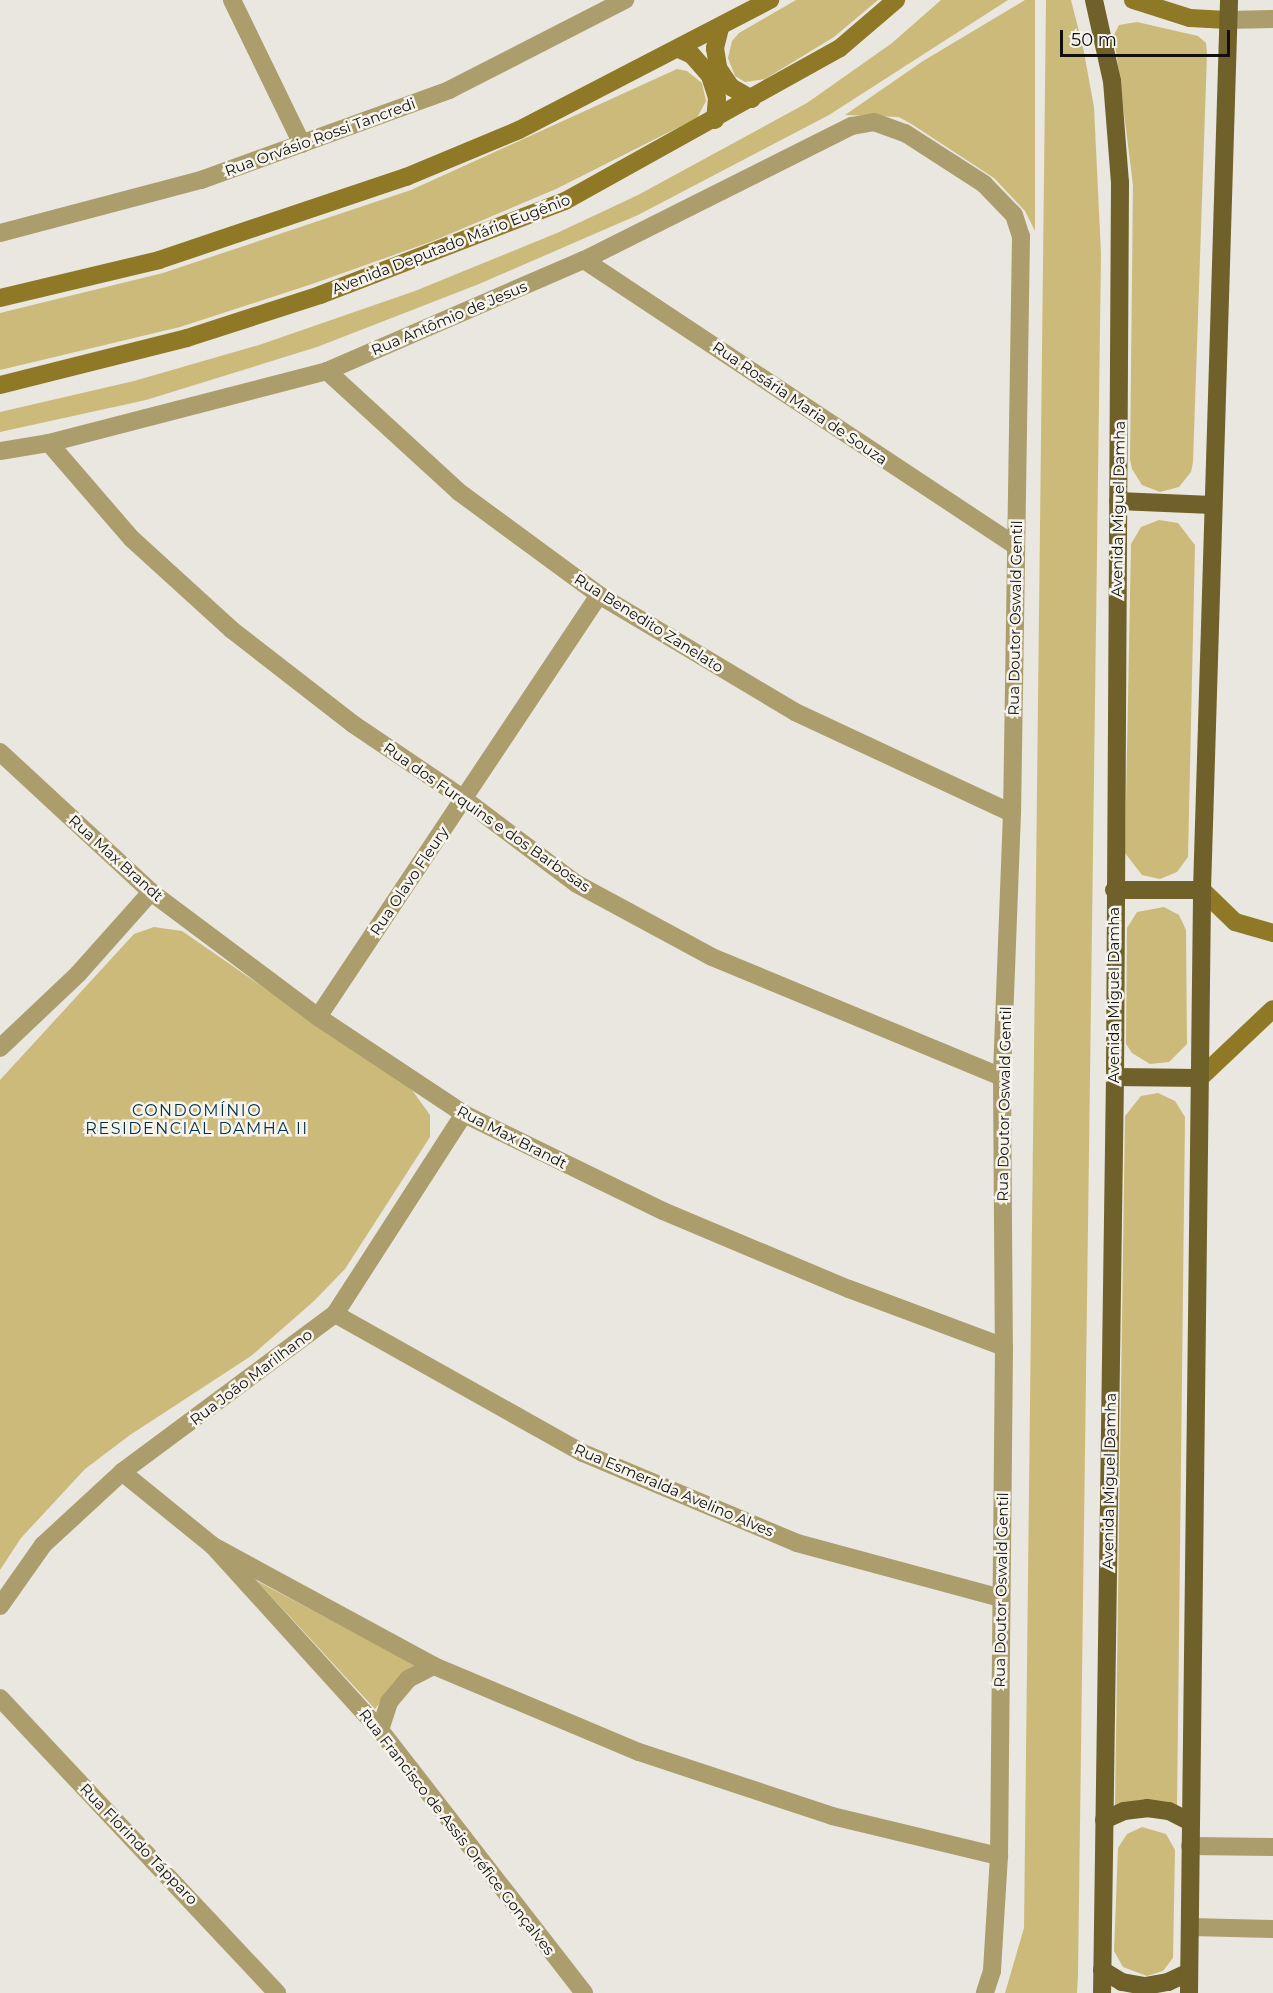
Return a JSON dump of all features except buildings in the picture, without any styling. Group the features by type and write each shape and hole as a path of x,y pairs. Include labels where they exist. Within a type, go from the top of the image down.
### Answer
{"main road":[{"name":"Avenida Miguel Damha","path":"1094,0 1112,81 1120,183 1114,890 1115,1077 1102,1993"},
{"path":"1189,1993 1202,890 1229,0"},
{"path":"1118,501 1212,505"},
{"path":"1114,890 1202,890"},
{"path":"1115,1077 1200,1078"},
{"path":"1104,1821 1124,1811 1147,1808 1169,1811 1190,1821"},
{"path":"1102,1970 1122,1982 1145,1986 1168,1982 1189,1972"}],"street":[{"path":"232,0 302,144"},
{"name":"Rua Orvásio Rossi Tancredi","path":"0,233 201,180 449,90 595,8 625,0"},
{"path":"0,298 159,260 406,177 519,130 720,28 770,0"},
{"name":"Avenida Deputado Mário Eugênio","path":"0,385 188,338 453,246 565,201 715,120 840,48 896,0"},
{"path":"1133,0 1190,18 1273,20"},
{"path":"720,28 715,48 718,68 731,87 752,99"},
{"path":"679,49 692,55 710,76 717,98 715,120"},
{"name":"Rua Doutor Oswald Gentil","path":"874,122 905,133 984,184 1014,215 1021,236 1012,813 1002,1077 1004,1347 999,1856 992,1971 986,1993"},
{"name":"Rua Antômio de Jesus","path":"0,451 49,443 327,371 584,260 852,126 874,122"},
{"name":"Rua Rosária Maria de Souza","path":"584,260 1016,546"},
{"name":"Rua Benedito Zanelato","path":"327,371 459,492 599,595 795,712 1012,813"},
{"name":"Rua dos Furquins e dos Barbosas","path":"49,443 132,539 232,630 353,724 464,799 578,884 712,957 1002,1077"},
{"name":"Rua Olavo Fleury","path":"318,1017 599,595"},
{"name":"Rua Max Brandt","path":"0,752 151,892 318,1017 464,1114 663,1211 849,1289 1004,1347"},
{"path":"1202,890 1235,922 1273,933"},
{"path":"0,1048 78,974 151,892"},
{"path":"1200,1078 1273,1009"},
{"name":"Rua João Marilhano","path":"0,1606 43,1545 122,1472 335,1314 464,1114"},
{"name":"Rua Esmeralda Avelino Alves","path":"335,1314 584,1453 797,1543 1001,1598"},
{"name":"Rua Francisco de Assis Oréfice Gonçalves","path":"122,1472 213,1546 380,1730 584,1993"},
{"path":"213,1546 434,1666 639,1752 832,1816 999,1856"},
{"path":"380,1730 395,1694 408,1679 434,1666"},
{"name":"Rua Florindo Tápparo","path":"0,1698 277,1993"},
{"path":"1190,1846 1273,1847"},
{"path":"1190,1927 1273,1929"}],"shaded area":[{"path":"796,0 878,0 834,37 765,79 745,82 735,76 728,58 732,41 739,33"},
{"path":"941,0 1008,0 829,115 638,215 479,284 317,347 146,400 0,432 0,412 134,381 259,345 415,291 557,233 638,195 807,103 892,43"},
{"path":"1025,0 1035,0 1035,231 1025,211 994,178 913,125 899,117 845,115 923,61"},
{"path":"1046,0 1071,0 1083,47 1094,107 1101,253 1078,1975 1077,1993 1005,1993 1024,1928"},
{"path":"1137,22 1198,36 1206,43 1207,54 1193,462 1191,472 1179,487 1160,492 1142,485 1132,469 1130,460 1133,185 1114,35 1119,25"},
{"path":"677,69 687,71 702,83 706,101 697,118 556,189 433,241 180,327 0,370 0,313 163,273 411,190"},
{"path":"1159,520 1178,523 1195,545 1188,857 1177,872 1160,879 1142,875 1125,853 1131,544 1141,527"},
{"path":"1164,907 1179,915 1186,930 1187,1044 1169,1062 1150,1064 1132,1053 1126,1044 1127,928 1137,912"},
{"path":"154,927 182,931 412,1090 430,1115 430,1137 345,1269 314,1301 251,1356 130,1435 85,1469 21,1538 0,1570 0,1080 134,934"},
{"path":"1158,1093 1175,1101 1185,1117 1177,1808 1115,1808 1125,1116 1141,1096"},
{"path":"257,1581 416,1665 401,1675 375,1709"},
{"path":"1142,1827 1166,1834 1175,1850 1173,1958 1163,1971 1147,1976 1123,1967 1114,1951 1118,1848 1127,1834"}],"district":[{"name":"CONDOMÍNIO RESIDENCIAL DAMHA II","path":"197,1120"}]}
